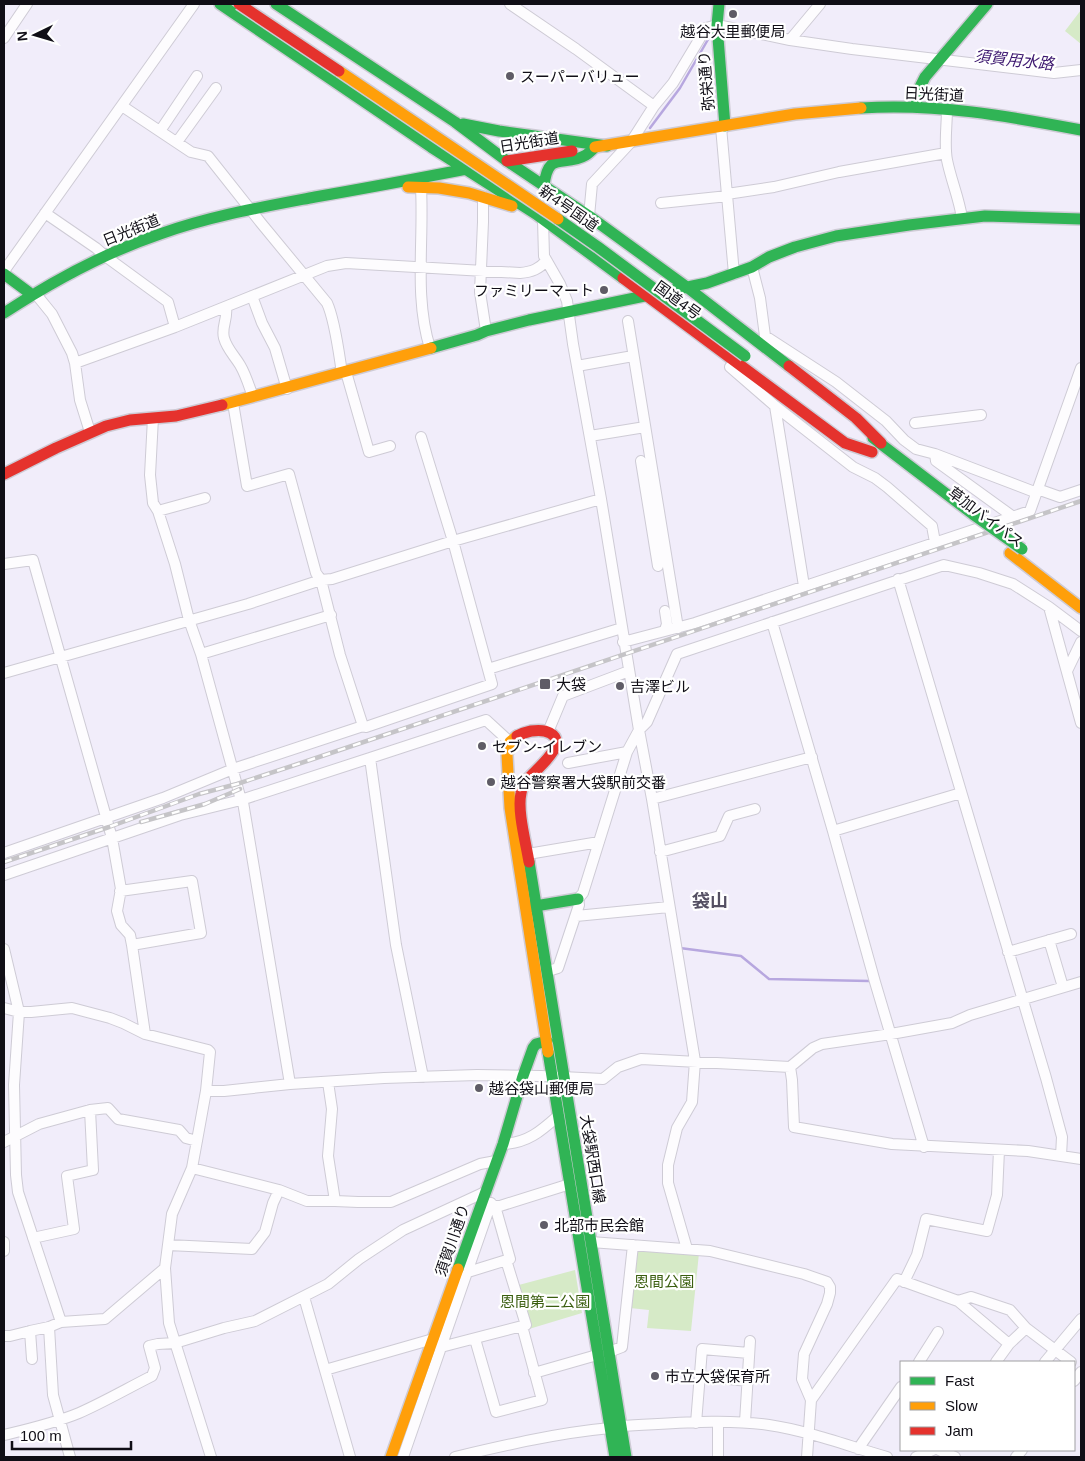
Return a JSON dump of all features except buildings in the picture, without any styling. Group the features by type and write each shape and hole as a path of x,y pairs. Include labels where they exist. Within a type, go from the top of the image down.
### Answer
{"main road":[{"name":"国道4号","path":"220,4 539,217 846,442 876,455"},
{"name":"新4号国道","path":"239,4 598,247 881,443"},
{"name":"新4号国道","path":"257,4 471,147 632,259 876,455"},
{"name":"国道4号","path":"276,4 455,122 507,161 588,216 688,288 856,418 881,443"},
{"name":"弥栄通り","path":"719,4 716,25 723,126"},
{"path":"916,107 918,88 925,77 983,5"},
{"name":"日光街道","path":"4,313 33,294 105,256 147,239 212,217 507,161 831,110 916,107 947,109 996,115 1081,130"},
{"path":"455,122 480,128 607,146"},
{"path":"392,183 421,170 425,161 426,149 417,137"},
{"path":"544,186 545,174 550,164 585,155 595,147"},
{"path":"392,183 421,188 446,189 483,196 539,217"},
{"path":"4,474 90,432 119,422 176,416 206,410 529,320 688,288 734,274 794,248 836,236 962,218 1000,216 1081,219"},
{"path":"4,272 33,294"},
{"name":"草加バイパス","path":"881,443 1010,553 1081,608"},
{"name":"草加バイパス","path":"895,469 968,517 1022,549 1081,595"},
{"path":"536,730 548,732 554,735 556,739 555,748 527,780 515,807 508,779 510,742 515,737 536,730"},
{"path":"508,779 527,780"},
{"name":"大袋駅西口線","path":"515,807 528,854 532,906 552,1076 570,1184 603,1353 615,1427 615,1457"},
{"name":"大袋駅西口線","path":"515,807 532,906 548,971 591,1242 603,1353"},
{"path":"532,906 578,899"},
{"name":"須賀川通り","path":"391,1457 488,1200 496,1161 533,1048 536,1044 547,1041"},
{"name":"大袋駅西口線","path":"615,1427 626,1457"}],"street":[{"path":"4,38 27,4"},
{"path":"4,272 194,4"},
{"path":"510,4 654,106"},
{"path":"790,40 820,4"},
{"path":"281,44 299,19"},
{"path":"588,216 592,184 631,142 654,106 674,83 706,28 716,25 790,40 852,49 1054,72 1081,70"},
{"path":"160,131 197,76"},
{"path":"367,103 385,77"},
{"path":"177,142 216,88"},
{"path":"122,106 191,152 208,156 327,304 330,309 344,373 369,452 390,446"},
{"path":"947,109 947,162 958,196 962,218"},
{"path":"723,126 734,274"},
{"path":"661,203 774,187 839,172 946,153"},
{"path":"421,188 422,303 426,336 430,348"},
{"path":"483,196 480,292 486,331"},
{"path":"45,213 96,248 168,302 175,327"},
{"path":"539,217 544,256 565,295 695,1061 692,1102 678,1128 668,1165 668,1183 687,1249"},
{"path":"4,261 4,272"},
{"path":"75,363 175,327 327,266 346,263 515,273 528,272 541,267 546,261"},
{"path":"752,267 760,298 765,336"},
{"path":"33,294 55,318 63,332 75,363 80,400 90,432"},
{"path":"252,296 262,323 275,348 287,388"},
{"path":"226,307 228,315 223,331 224,338 228,349 247,378 253,397"},
{"path":"719,312 724,311 836,382 886,421 904,440 916,449 935,454 1032,491 1043,491 1060,497 1081,490"},
{"path":"628,321 645,428 656,522 658,566"},
{"path":"706,339 709,350 775,406 853,467 875,478 887,487 932,526 935,542"},
{"path":"577,366 633,356"},
{"path":"624,642 678,628 747,606 1030,511 1081,368"},
{"path":"233,403 248,486 290,474 316,573 321,580 340,655 363,726"},
{"path":"775,406 804,586"},
{"path":"915,423 981,415"},
{"path":"153,418 150,475 153,502 158,511 175,564 189,620 201,654 243,802 290,1084"},
{"path":"590,436 645,428"},
{"path":"4,852 163,798 233,769 363,726 366,727 492,684 453,541 422,440"},
{"path":"935,454 936,460 1012,516"},
{"path":"641,461 678,628"},
{"path":"158,511 205,498"},
{"path":"4,673 248,604 321,580 332,579 453,541 601,499"},
{"path":"4,564 33,560 112,838 120,891 117,911 121,925 130,934 145,1034"},
{"path":"548,971 558,968 576,916 579,905 578,899 583,893 627,752 639,730 647,722 677,654 944,565 979,573 1013,584 1049,607 1081,631"},
{"path":"898,579 1062,1137 1061,1156"},
{"path":"1049,607 1081,723"},
{"path":"665,611 667,624 665,630"},
{"path":"201,654 331,615"},
{"path":"772,622 924,1146"},
{"path":"488,669 622,628"},
{"path":"1066,671 1081,642"},
{"path":"548,732 563,696 629,671"},
{"path":"4,875 180,815 241,800 486,720 510,742"},
{"path":"568,763 627,752"},
{"path":"652,799 812,756"},
{"path":"370,758 396,945 422,1078"},
{"path":"833,830 961,793"},
{"path":"660,852 720,836 729,816 755,809"},
{"path":"528,854 599,842"},
{"path":"120,891 192,881 201,933 132,945"},
{"path":"576,916 669,907"},
{"path":"1008,952 1071,934"},
{"path":"1049,940 1063,987"},
{"path":"4,949 19,1012 14,1085 18,1192 61,1322"},
{"path":"206,1091 384,1078 477,1075 603,1079 618,1068 641,1059 790,1067 813,1048 822,1044 952,1023 970,1015 1081,982"},
{"path":"4,1008 19,1012 72,1008 110,1018 145,1034 210,1052 206,1091 192,1168 172,1214 165,1268 169,1322 211,1457"},
{"path":"790,1067 794,1127 892,1144 1028,1151 1081,1159"},
{"path":"328,1082 332,1109 328,1156 335,1201"},
{"path":"4,1142 39,1124 90,1110 108,1108 118,1119 179,1130 186,1138 197,1141"},
{"path":"33,1238 74,1229 68,1176 93,1170 90,1110"},
{"path":"503,1144 516,1144 538,1134 559,1116"},
{"path":"904,1282 917,1254 926,1219 986,1231 997,1195 998,1150"},
{"path":"192,1168 279,1190 307,1201 391,1202 480,1164 496,1161"},
{"path":"4,1434 79,1412 152,1376 155,1368 149,1346 176,1342 255,1321 328,1284 359,1259 403,1230 488,1200 500,1206 570,1184"},
{"path":"168,1245 252,1249 265,1232 273,1203 279,1190"},
{"path":"468,1272 510,1259 488,1200"},
{"path":"403,1457 435,1344 468,1272 488,1200"},
{"path":"4,1242 4,1250"},
{"path":"591,1242 710,1251 804,1274 827,1282 830,1287 827,1304 804,1354 802,1379 811,1400 807,1457"},
{"path":"534,1373 622,1347 633,1245"},
{"path":"325,1370 435,1344 475,1339 526,1324 506,1260"},
{"path":"4,1336 49,1327 61,1322 105,1319 165,1268"},
{"path":"811,1400 897,1279 958,1301 1009,1344"},
{"path":"304,1297 350,1457"},
{"path":"958,1301 971,1297 1010,1310 1026,1328 1069,1361"},
{"path":"1047,1361 1081,1319"},
{"path":"475,1339 496,1412 542,1400 522,1326"},
{"path":"49,1327 53,1395 70,1457"},
{"path":"997,1361 1009,1344 1026,1328"},
{"path":"30,1331 32,1359"},
{"path":"920,1361 938,1332"},
{"path":"745,1422 750,1341"},
{"path":"696,1423 702,1349 749,1353"},
{"path":"700,1376 748,1381"},
{"path":"858,1449 900,1388"},
{"path":"455,1457 517,1442 580,1431 615,1427 745,1422 810,1433 887,1457"},
{"path":"718,1423 718,1457"},
{"path":"916,1457 936,1451"},
{"path":"941,1451 956,1457"}],"green space":[{"path":"1081,10 1081,44 1065,31"},
{"name":"恩間公園","path":"640,1246 699,1253 691,1331 647,1328 649,1310 630,1308 634,1252"},
{"name":"恩間第二公園","path":"575,1270 582,1313 529,1329 515,1286"}],"waterway":[{"name":"須賀用水路","path":"650,128 680,88 710,36"},
{"path":"680,948 741,956 769,979 869,981"}],"railway":[{"path":"4,862 109,827 199,794 237,784 310,760 1081,501"},
{"path":"141,822 205,804 240,789"}],"traffic: fast":[{"path":"220,4 431,147 536,214 623,278"},
{"path":"276,4 455,122 507,161 589,216 688,288 789,366"},
{"path":"719,4 717,25 725,126"},
{"path":"916,107 918,91 925,77 987,4"},
{"path":"861,108 917,107 944,109 1026,120 1081,130"},
{"path":"463,124 607,146"},
{"path":"544,186 549,167 553,163 578,159 595,147"},
{"path":"4,313 60,279 99,259 179,228 256,208 472,168"},
{"path":"431,348 529,320 707,283 752,267 769,257 795,247 836,236 985,216 1081,219"},
{"path":"558,219 745,356"},
{"path":"4,274 31,294"},
{"path":"873,438 974,515"},
{"path":"974,515 1022,549"},
{"path":"529,862 626,1457"},
{"path":"529,907 578,899"},
{"path":"458,1269 503,1144 533,1048 536,1044 547,1041"},
{"path":"548,1052 615,1457"}],"traffic: slow":[{"path":"339,71 558,219"},
{"path":"595,147 795,114 861,108"},
{"path":"408,187 439,188 469,193 512,206"},
{"path":"222,405 431,348"},
{"path":"1010,553 1081,608"},
{"path":"517,736 510,742 507,755 510,808 548,1052"},
{"path":"391,1457 458,1269"}],"traffic: jam":[{"path":"239,4 339,71"},
{"path":"507,161 572,151"},
{"path":"623,278 845,443 872,452"},
{"path":"789,366 856,418 881,443"},
{"path":"4,474 106,426 130,420 176,416 222,405"},
{"path":"517,736 531,731 544,731 550,733 555,738 556,744 549,757 528,779 521,791 521,818 529,862"}],"place":[{"name":"越谷大里郵便局","path":"733,14"},
{"name":"スーパーバリュー","path":"510,76"},
{"name":"ファミリーマート","path":"604,290"},
{"name":"大袋","path":"545,684"},
{"name":"吉澤ビル","path":"620,686"},
{"name":"セブン-イレブン","path":"482,746"},
{"name":"越谷警察署大袋駅前交番","path":"491,782"},
{"name":"越谷袋山郵便局","path":"479,1088"},
{"name":"北部市民会館","path":"544,1225"},
{"name":"市立大袋保育所","path":"655,1376"}],"district":[{"name":"袋山","path":"710,901"}]}
